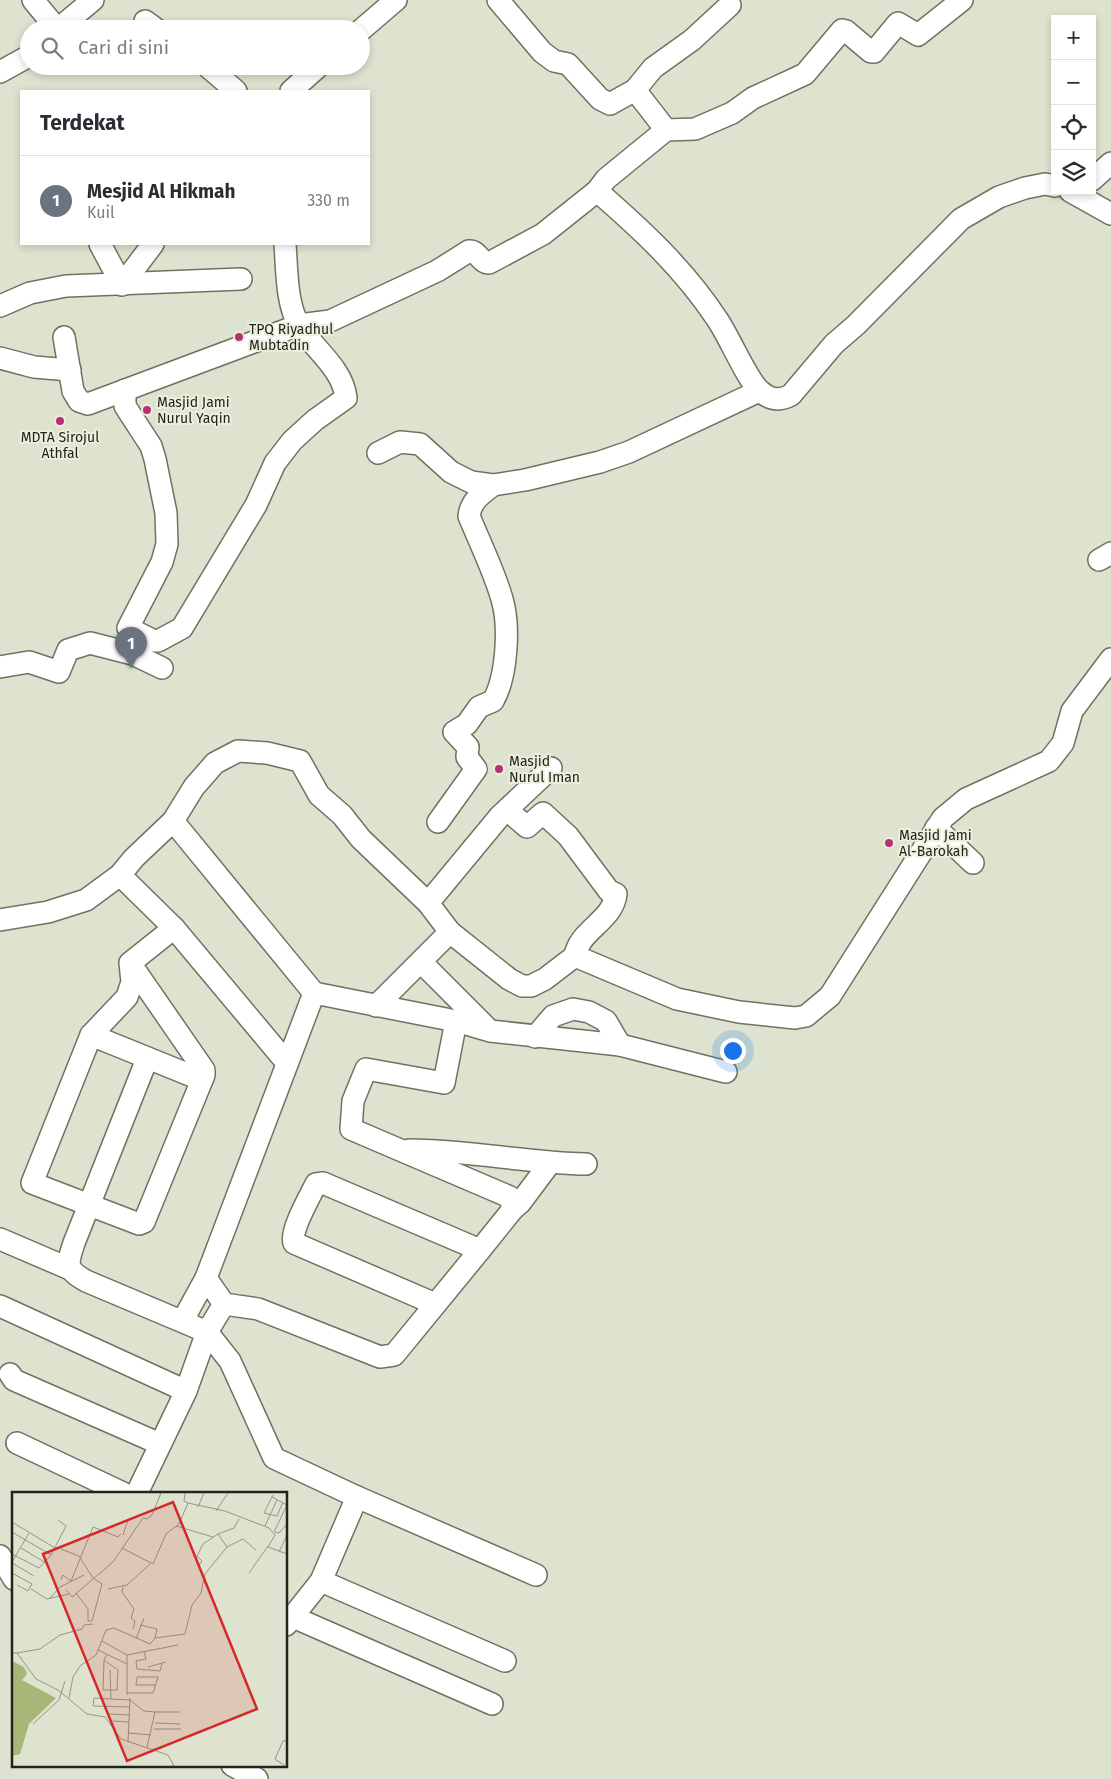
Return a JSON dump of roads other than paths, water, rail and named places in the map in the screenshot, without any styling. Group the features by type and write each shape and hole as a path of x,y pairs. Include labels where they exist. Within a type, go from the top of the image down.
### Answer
{"street":[{"path":"33,0 50,20"},
{"path":"69,20 93,0"},
{"path":"370,22 396,0"},
{"path":"498,0 542,52 554,61 568,64 600,99 610,104 635,90 653,68 692,40 730,5"},
{"path":"64,337 73,391 79,401 84,404 299,325 330,321 437,271 468,251 474,252 483,262 489,263 543,234 598,191 606,179 666,130 695,129 732,114 753,98 805,74 842,30 846,30 871,52 874,52 898,23 918,34 962,0"},
{"path":"0,72 20,61"},
{"path":"217,75 235,90"},
{"path":"292,90 309,75"},
{"path":"635,90 666,130"},
{"path":"1096,176 1111,163"},
{"path":"598,191 653,240 679,268 718,320 759,391 773,399 783,399 791,395 834,344 856,325 961,219 999,197 1045,184 1051,185"},
{"path":"1077,195 1111,214"},
{"path":"101,245 122,285"},
{"path":"122,285 152,245"},
{"path":"125,390 125,406 151,446 155,459 166,513 167,544 162,562 128,628 158,641 182,628 256,505 275,463 292,440 315,420 345,401 345,393 333,366 299,325 288,287 285,245"},
{"path":"0,306 30,293 66,286 241,279"},
{"path":"0,358 34,367 70,370"},
{"path":"378,453 400,442 420,444 451,472 471,482 493,485 600,462 651,442 759,391"},
{"path":"438,822 476,769 467,757 468,747 454,732 467,724 479,707 493,701 503,680 506,641 503,600 469,516 471,505 493,485"},
{"path":"0,667 29,662 59,672 68,650 90,643 133,654 162,668"},
{"path":"575,956 697,1005 777,1017 795,1018 806,1016 830,996 936,828 953,809 966,799 1049,760 1062,743 1072,711 1111,659"},
{"path":"0,920 48,912 86,900 120,875 134,858 173,821 194,786 215,763 238,750 267,753 300,761 319,795 342,816 361,839 428,903 450,932 510,979 522,986 532,986 545,979 575,956 576,946 611,911 616,894 609,891 568,836 543,814 527,827 507,810"},
{"path":"428,903 507,810 551,768"},
{"path":"173,821 314,993 456,1021 490,1031 620,1045 726,1072"},
{"path":"936,828 973,863"},
{"path":"120,875 174,928 287,1063"},
{"path":"130,963 174,928"},
{"path":"376,1006 450,932"},
{"path":"421,962 490,1031"},
{"path":"130,963 204,1070 202,1080 144,1222 139,1224 32,1182 91,1035 127,997 132,982 130,963"},
{"path":"183,1320 206,1278 314,993"},
{"path":"535,1037 553,1016 573,1009 589,1012 606,1021 620,1045"},
{"path":"456,1021 444,1083 366,1070 353,1101 351,1129 510,1197 513,1209"},
{"path":"91,1035 202,1080"},
{"path":"70,1269 68,1259 147,1059"},
{"path":"399,1150 434,1150 550,1163 586,1164"},
{"path":"206,1278 224,1304 258,1309 380,1357 394,1355 513,1209 520,1204 550,1163"},
{"path":"435,1304 294,1243 293,1235 316,1184 323,1183 480,1250"},
{"path":"0,1239 70,1269 86,1281 183,1320 207,1332 230,1361 274,1458 536,1575"},
{"path":"137,1492 186,1391 207,1332 224,1304"},
{"path":"0,1306 186,1391"},
{"path":"10,1374 14,1380 160,1444"},
{"path":"17,1443 121,1492"},
{"path":"357,1496 321,1581 290,1621 492,1704"},
{"path":"0,1556 12,1576"},
{"path":"321,1581 505,1661"},
{"path":"234,1766 257,1779"}],"place":[{"name":"TPQ Riyadhul Mubtadin","path":"239,337"},
{"name":"Masjid Jami Nurul Yaqin","path":"147,410"},
{"name":"MDTA Sirojul Athfal","path":"60,421"},
{"name":"Mesjid Al Hikmah","path":"131,668"},
{"name":"Masjid Nurul Iman","path":"499,769"},
{"name":"Masjid Jami Al-Barokah","path":"889,843"}]}
